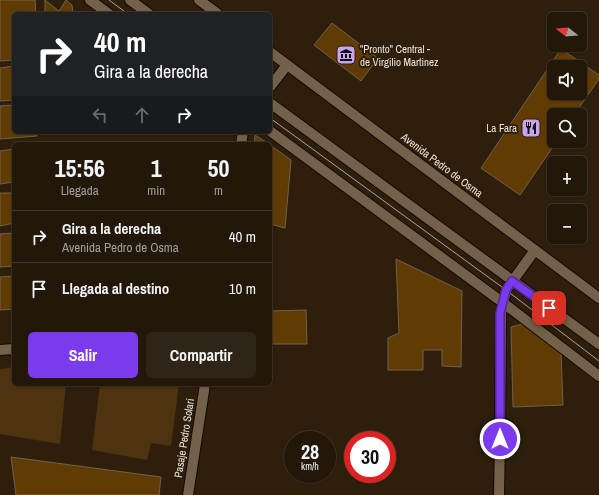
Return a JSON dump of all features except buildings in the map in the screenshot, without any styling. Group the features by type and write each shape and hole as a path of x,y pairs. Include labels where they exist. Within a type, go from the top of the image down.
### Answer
{"main road":[{"path":"90,0 106,12"},
{"path":"130,0 141,3 148,12"},
{"path":"199,0 215,12"},
{"name":"Avenida Pedro de Osma","path":"272,54 599,298"},
{"path":"272,84 287,65"},
{"path":"272,104 599,344"},
{"path":"272,133 502,302 599,376"},
{"path":"499,495 500,313 506,290 535,250"},
{"path":"0,350 12,350"},
{"name":"Pasaje Pedro Solari","path":"188,495 205,386"}],"shaded area":[{"path":"12,367 12,386 66,386 60,444 0,434 0,369"},
{"path":"100,386 179,386 171,446 151,443 147,460 92,450"}],"tram line":[{"path":"109,0 125,12"},
{"path":"272,119 506,290 599,361"}],"place":[{"name":"\"Pronto\" Central - de Virgilio Martinez","path":"346,55"},
{"name":"La Fara","path":"531,128"}],"route":[{"path":"500,439 500,313 506,290 512,281 549,308"}]}
